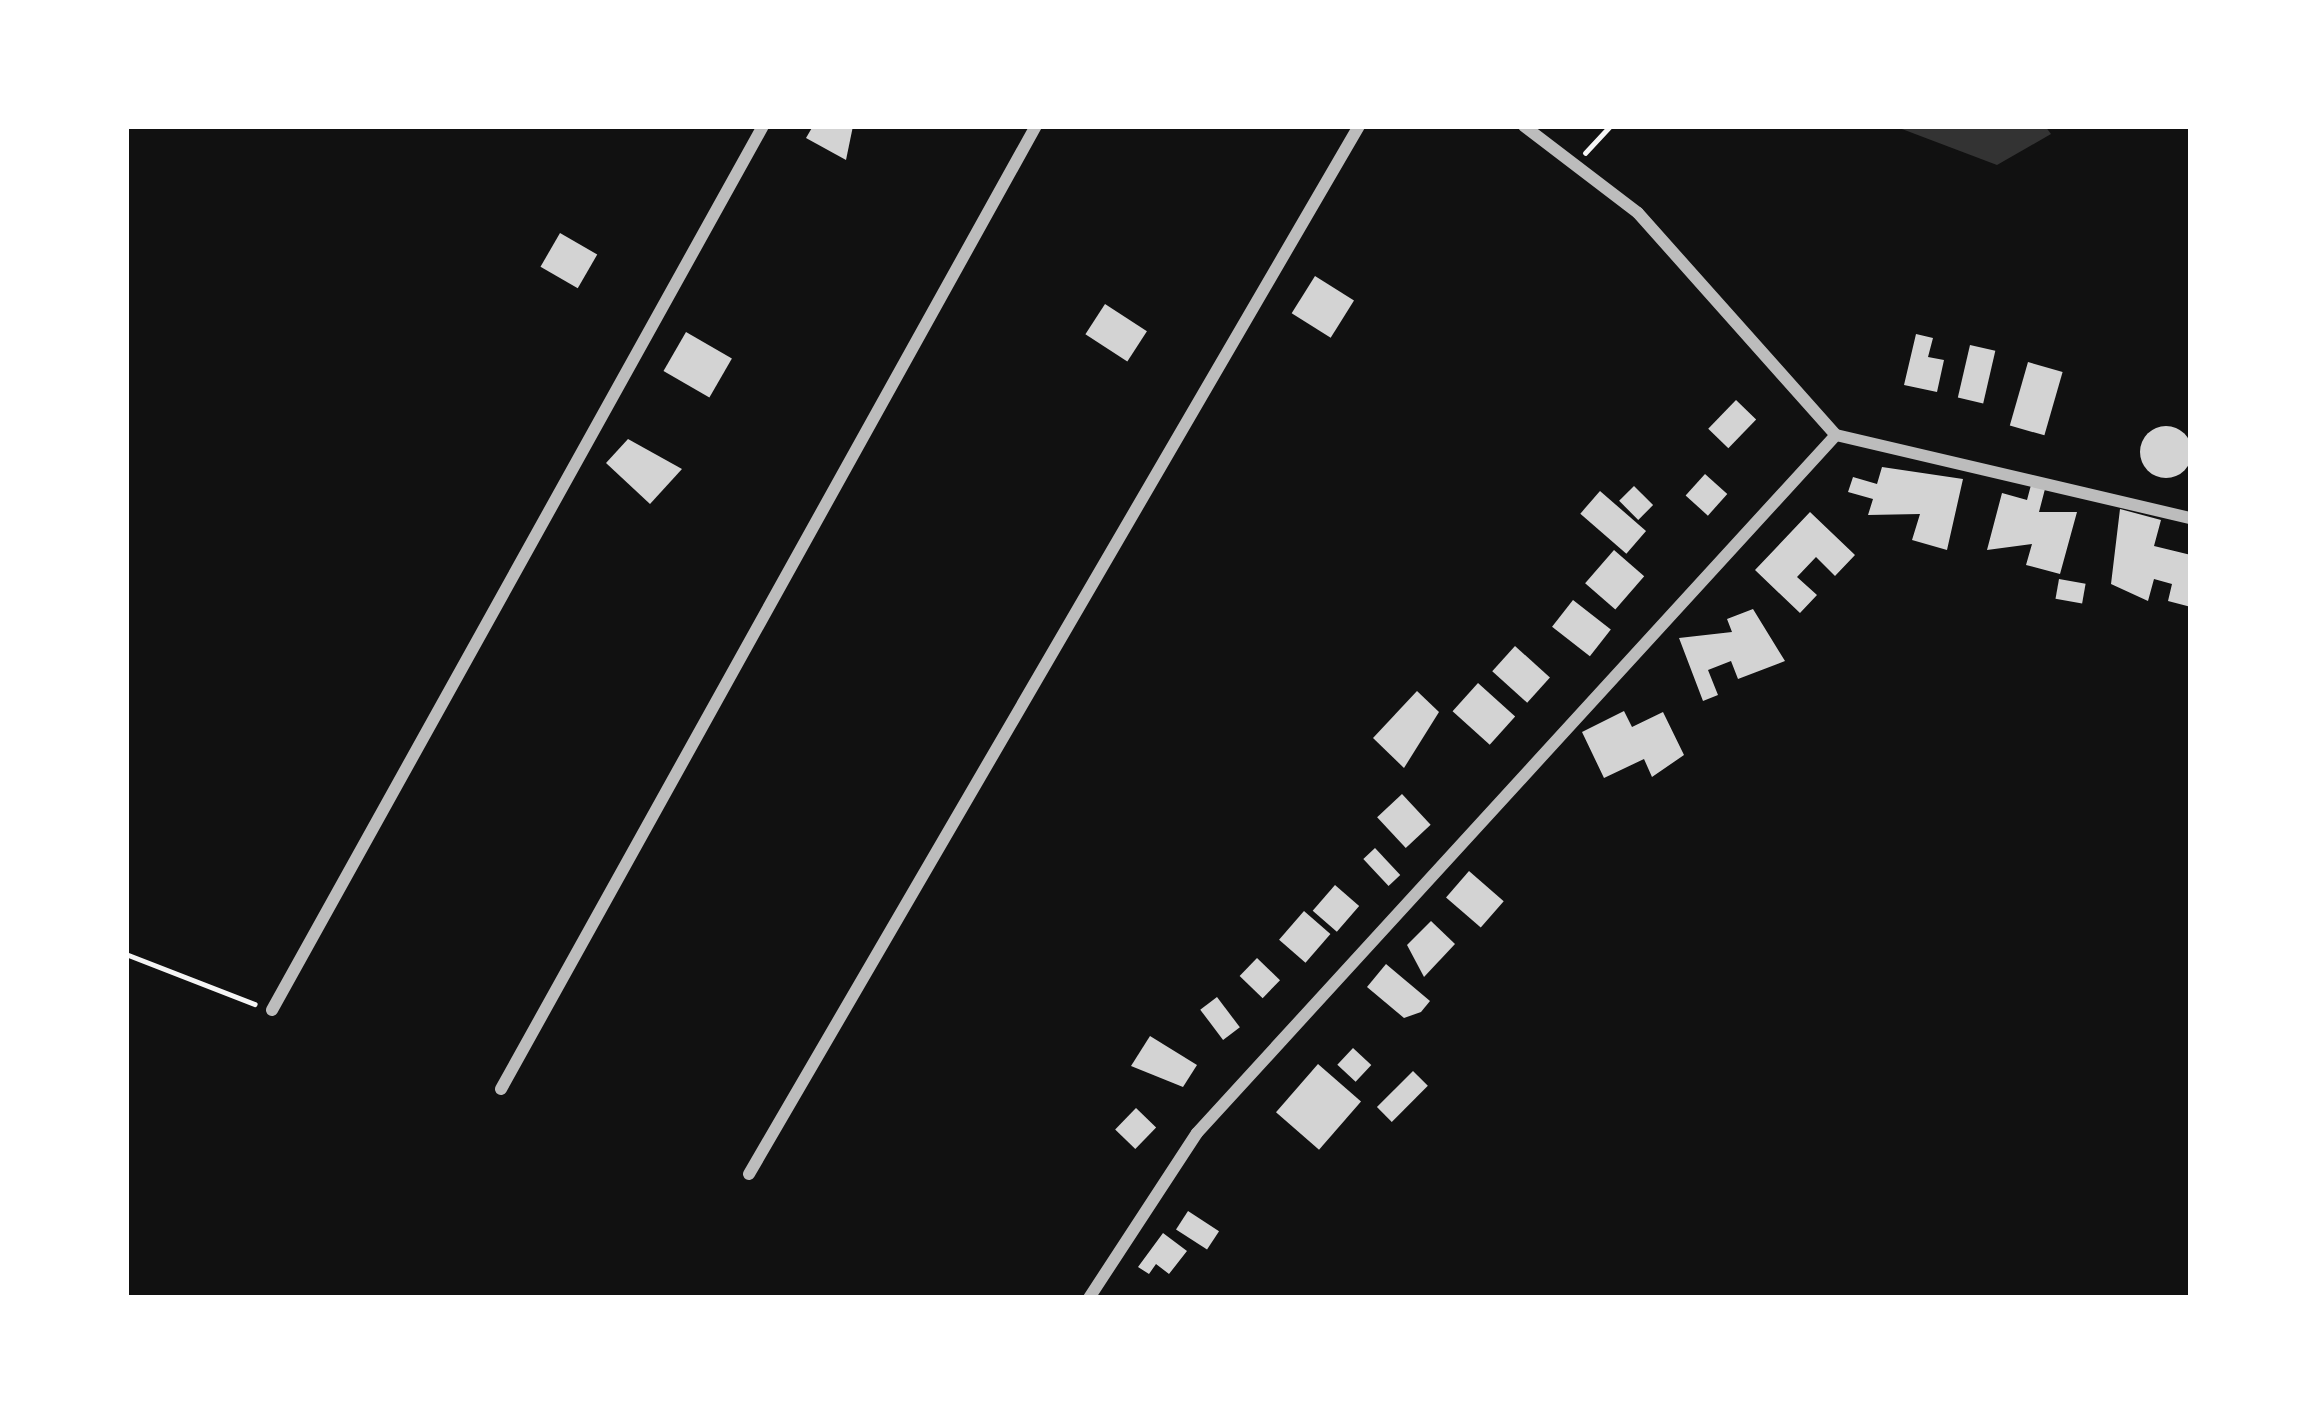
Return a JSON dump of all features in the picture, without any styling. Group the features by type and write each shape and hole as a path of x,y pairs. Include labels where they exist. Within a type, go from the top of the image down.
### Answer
{"street":[{"path":"272,1010 763,126"},
{"path":"502,1089 1036,126"},
{"path":"749,1174 1359,126"},
{"path":"1524,126 1638,213 1836,435 2191,518"},
{"path":"1089,1298 1224,1102 1836,435"}],"path":[{"path":"1572,167 1610,126"},
{"path":"126,954 272,1010"}],"shaded area":[{"path":"1894,126 2045,126 2051,134 1997,165"}],"building":[{"path":"813,126 853,126 846,160 806,138"},
{"path":"560,233 597,254 578,288 540,267"},
{"path":"1315,276 1354,300 1331,338 1292,313"},
{"path":"1105,304 1147,331 1127,361 1085,334"},
{"path":"686,332 732,358 709,397 664,371"},
{"path":"1916,334 1933,338 1928,357 1944,360 1937,392 1904,385"},
{"path":"1970,345 1995,351 1983,403 1958,398"},
{"path":"2028,362 2063,372 2044,435 2010,425"},
{"path":"1736,400 1756,419 1728,448 1708,429"},
{"path":"2166,426 2185,433 2192,452 2185,471 2166,478 2147,471 2140,452 2147,433"},
{"path":"628,439 682,469 650,504 606,463"},
{"path":"1882,467 1963,479 1947,550 1912,540 1920,514 1868,515 1873,499 1848,492 1853,477 1877,484"},
{"path":"1705,474 1727,494 1708,516 1686,496"},
{"path":"2031,485 2045,489 2039,512 2077,512 2060,574 2026,565 2032,544 1987,550 2002,493 2027,500"},
{"path":"1634,486 1653,505 1638,520 1619,501"},
{"path":"1600,491 1646,531 1626,554 1580,514"},
{"path":"2120,509 2161,520 2154,546 2191,555 2191,607 2168,601 2172,584 2154,579 2148,601 2111,584"},
{"path":"1810,512 1855,555 1835,576 1816,557 1797,577 1817,595 1800,613 1755,570"},
{"path":"1614,550 1644,576 1615,609 1585,583"},
{"path":"2059,579 2086,584 2082,603 2056,599"},
{"path":"1573,600 1611,630 1590,656 1552,627"},
{"path":"1753,609 1785,661 1738,679 1731,661 1708,670 1718,695 1703,701 1679,638 1732,632 1727,619"},
{"path":"1515,646 1550,677 1527,703 1492,671"},
{"path":"1478,683 1515,716 1490,745 1453,711"},
{"path":"1417,691 1439,712 1404,768 1373,738"},
{"path":"1624,711 1632,727 1663,712 1684,755 1652,777 1644,759 1604,778 1582,732"},
{"path":"1402,794 1431,825 1406,848 1377,817"},
{"path":"1375,848 1400,875 1389,886 1363,859"},
{"path":"1469,871 1504,901 1481,928 1446,897"},
{"path":"1335,885 1359,906 1337,932 1313,911"},
{"path":"1304,911 1330,934 1305,963 1279,940"},
{"path":"1431,921 1455,944 1424,977 1407,945"},
{"path":"1257,958 1280,980 1263,998 1240,976"},
{"path":"1386,964 1430,1001 1421,1012 1404,1018 1367,987"},
{"path":"1217,997 1240,1027 1223,1040 1200,1010"},
{"path":"1150,1036 1197,1065 1183,1087 1131,1066"},
{"path":"1353,1048 1371,1065 1356,1082 1337,1065"},
{"path":"1318,1064 1361,1101 1319,1150 1276,1112"},
{"path":"1413,1071 1428,1086 1392,1122 1377,1107"},
{"path":"1136,1108 1156,1127 1135,1149 1115,1130"},
{"path":"1188,1211 1219,1231 1207,1250 1176,1229"},
{"path":"1163,1233 1187,1251 1169,1274 1156,1264 1149,1274 1138,1267"}]}
